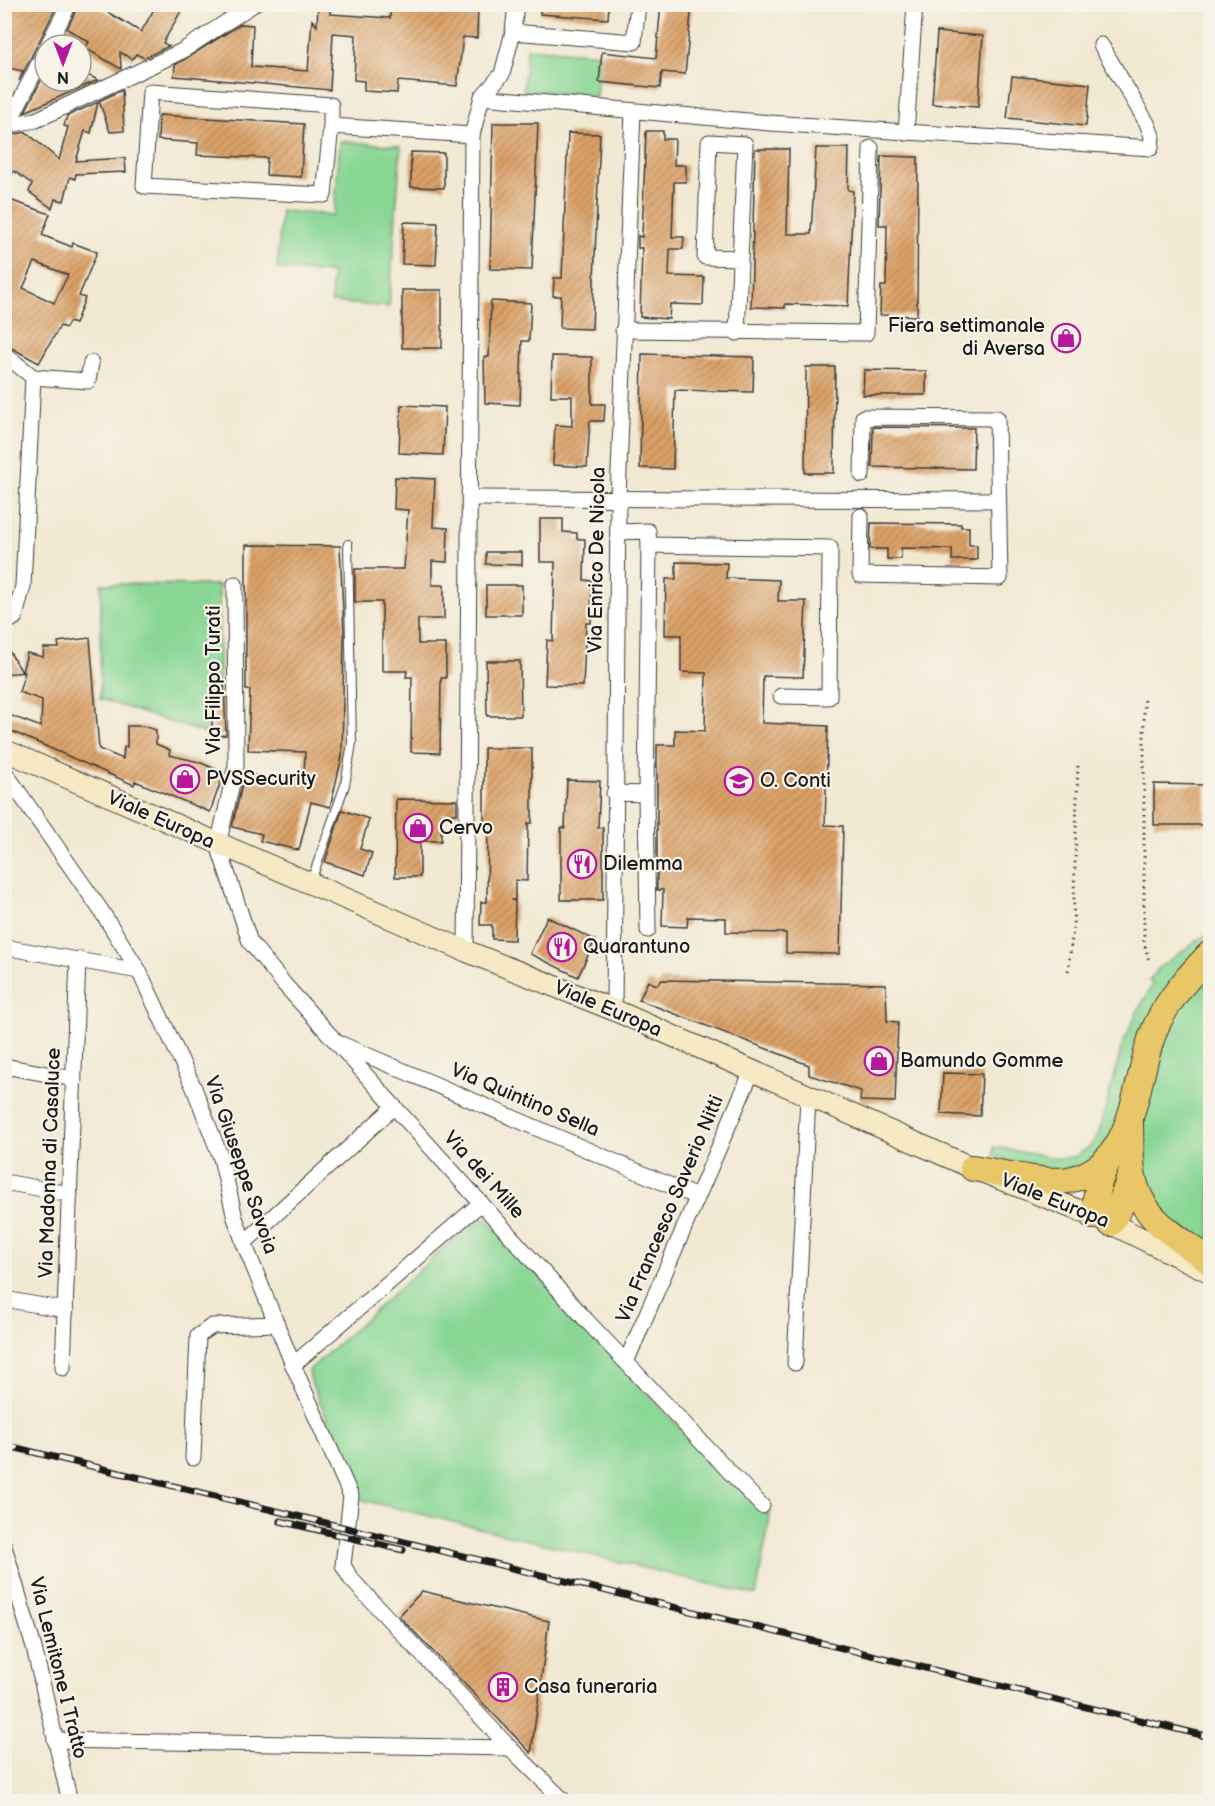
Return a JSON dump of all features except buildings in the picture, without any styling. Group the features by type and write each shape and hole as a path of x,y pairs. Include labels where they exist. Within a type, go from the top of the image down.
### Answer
{"highway":[{"path":"1131,1174 1119,1209 1101,1220 1099,1182 1108,1159 1130,1120 1156,1025 1170,999 1210,954"},
{"path":"1130,1120 1131,1174 1137,1194 1145,1208 1165,1228 1210,1262"},
{"path":"973,1168 1066,1180 1093,1172 1108,1159"}],"main road":[{"name":"Viale Europa","path":"4,750 218,845 466,951 614,1010 808,1097 1101,1220 1210,1272"}],"street":[{"path":"54,33 69,4"},
{"path":"6,128 36,120 182,51 254,4"},
{"path":"466,951 472,135 482,97 502,74 513,32 516,4"},
{"path":"513,32 634,42 638,4"},
{"path":"906,133 915,4"},
{"path":"482,97 906,133 1151,148 1152,136 1147,123 1101,45"},
{"path":"6,128 33,75"},
{"path":"150,92 331,105 331,126 324,195 144,186 150,92"},
{"name":"Via Enrico De Nicola","path":"614,1010 618,498 633,111"},
{"path":"331,126 472,135"},
{"path":"737,333 745,144 709,142 705,257 740,258"},
{"path":"623,330 866,333 871,148"},
{"path":"4,354 33,377 88,381 91,363"},
{"path":"4,624 15,617 22,586 33,377"},
{"path":"861,516 860,575 1000,578 997,418 863,417 862,475"},
{"path":"470,498 998,500"},
{"path":"618,532 648,531 646,794 648,930"},
{"path":"649,545 830,548 829,697 781,696"},
{"name":"Via Filippo Turati","path":"218,845 236,766 235,584"},
{"name":"Via Giuseppe Savoia","path":"4,771 100,909 139,971 194,1088 221,1158 235,1218 244,1243 293,1365 351,1496 343,1565 351,1579 510,1748"},
{"path":"614,793 646,794"},
{"name":"Via dei Mille","path":"218,845 250,942 335,1041 481,1203 626,1362 762,1506"},
{"path":"4,947 139,971"},
{"name":"Via Madonna di Casaluce","path":"63,1368 78,959"},
{"name":"Via Quintino Sella","path":"335,1041 698,1197"},
{"path":"4,1066 74,1079"},
{"name":"Via Francesco Saverio Nitti","path":"626,1362 752,1071"},
{"path":"795,1363 808,1097"},
{"path":"244,1243 394,1107"},
{"path":"4,1182 70,1194"},
{"path":"293,1365 481,1203"},
{"path":"4,1299 66,1310"},
{"path":"193,1458 198,1336 212,1326 277,1324"},
{"name":"Via Lemitone I Tratto","path":"4,1546 34,1648 70,1802"},
{"path":"55,1740 236,1741 510,1748 565,1802"}],"lane":[{"path":"310,884 345,785 352,743 348,544"}],"path":[{"path":"1144,700 1144,941 1149,961"},
{"path":"1068,971 1073,929 1078,764"}],"green space":[{"path":"527,48 599,54 596,97 523,91"},
{"path":"340,141 401,146 389,307 331,302 332,273 277,269 281,211 334,215"},
{"path":"101,584 219,585 219,689 204,733 100,699"},
{"path":"1210,932 1210,943 1117,1128 1090,1164 1048,1171 994,1156 994,1147 1060,1159 1076,1156 1090,1147 1099,1133 1122,1046 1153,984 1149,981 1160,967"},
{"path":"1210,969 1210,1244 1167,1219 1145,1190 1137,1140 1155,1057 1174,1013"},
{"path":"479,1216 486,1218 674,1422 770,1517 756,1595 358,1499 354,1480 311,1382 309,1370"}],"railway":[{"path":"4,1445 1210,1737"},
{"path":"280,1521 403,1550"}],"place":[{"name":"Fiera settimanale di Aversa","path":"1066,338"},
{"name":"PVSSecurity","path":"185,779"},
{"name":"O. Conti","path":"739,781"},
{"name":"Cervo","path":"418,828"},
{"name":"Dilemma","path":"582,864"},
{"name":"Quarantuno","path":"562,947"},
{"name":"Bamundo Gomme","path":"879,1061"},
{"name":"Casa funeraria","path":"503,1687"}]}
